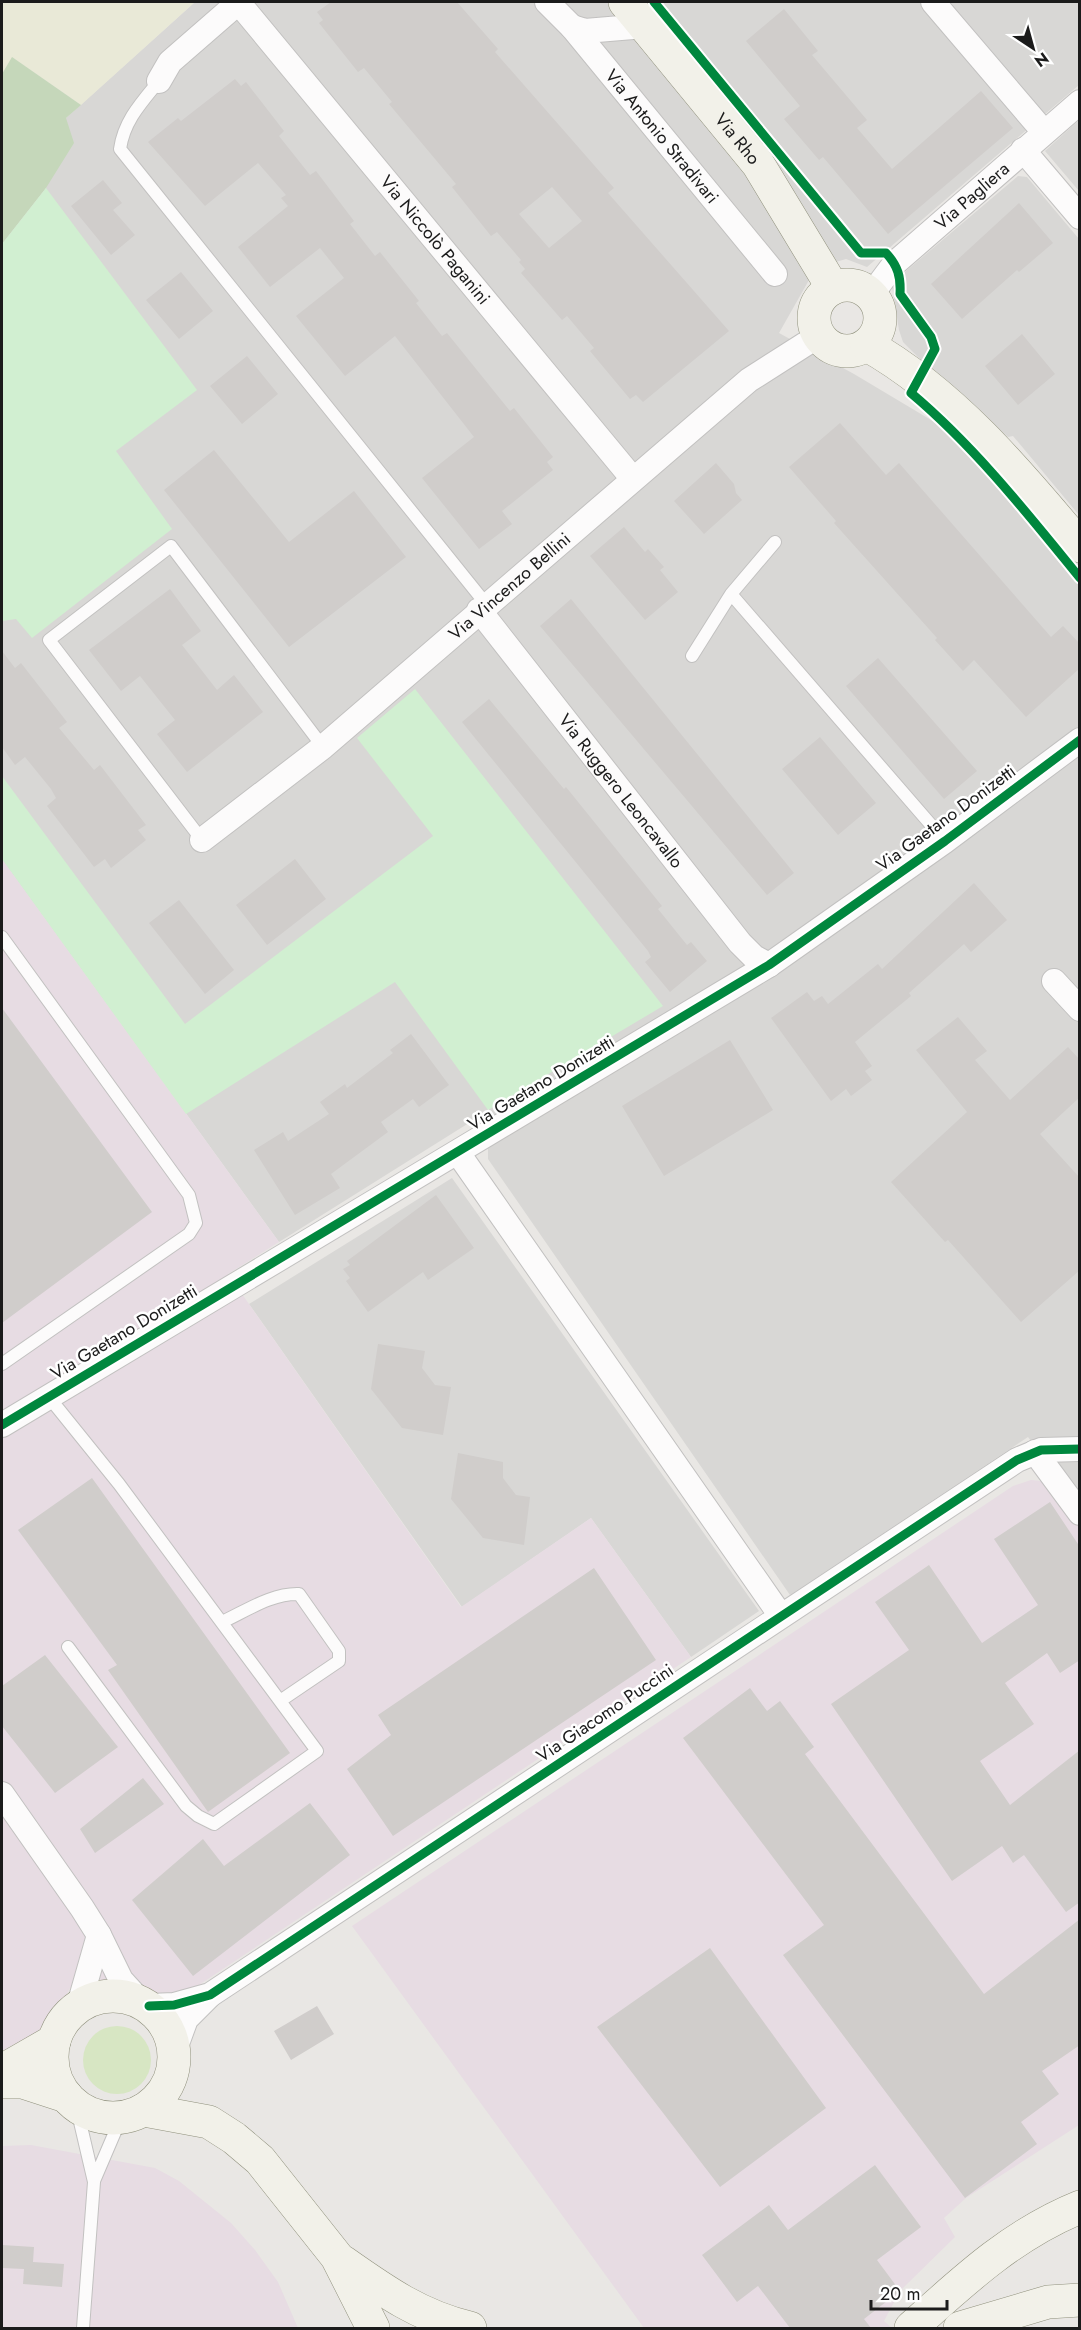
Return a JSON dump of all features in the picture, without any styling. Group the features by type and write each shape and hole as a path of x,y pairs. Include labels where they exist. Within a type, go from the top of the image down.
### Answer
{"main road":[{"name":"Via Rho","path":"635,14 758,164 833,288"},
{"path":"853,285 871,295 877,303 880,321 878,330 867,345 847,352 825,344 814,327 815,309 825,294 833,288 853,285"},
{"path":"867,345 909,370 1017,470 1080,546"},
{"path":"71,2101 56,2080 51,2060 54,2041 63,2021 79,2005 96,1997 114,1995 146,2004 166,2025 183,2081 209,2122 234,2138 260,2160 337,2257 373,2328"},
{"path":"2,2071 54,2041"},
{"path":"133,2114 160,2098 170,2081 175,2055"},
{"path":"2,2082 23,2082 71,2101 101,2117 133,2114 209,2122"},
{"path":"911,2328 985,2262 1050,2220 1080,2207"},
{"path":"337,2257 403,2303 429,2317 470,2328"},
{"path":"960,2328 1048,2302 1080,2300"}],"street":[{"path":"159,81 170,62 238,2"},
{"name":"Via Niccolò Paganini","path":"238,2 633,479"},
{"name":"Via Antonio Stradivari","path":"547,2 572,27 775,274"},
{"path":"933,2 1044,132"},
{"path":"572,27 585,31 635,14"},
{"name":"Via Pagliera","path":"871,295 895,262 1080,102"},
{"path":"1023,150 1080,217"},
{"name":"Via Vincenzo Bellini","path":"202,840 323,747 482,607 749,380 818,336"},
{"name":"Via Ruggero Leoncavallo","path":"482,607 740,943 754,957 769,965"},
{"name":"Via Gaetano Donizetti","path":"2,1425 769,965 945,841 1080,740"},
{"path":"1054,981 1080,1009"},
{"path":"458,1153 781,1616"},
{"name":"Via Giacomo Puccini","path":"146,2004 174,2005 210,1995 987,1479 1035,1452 1065,1448 1080,1449"},
{"path":"1035,1452 1080,1513"},
{"path":"2,1794 99,1935 121,1980 146,2004"},
{"path":"79,2005 99,1935"},
{"path":"175,2055 186,2019 210,1995"}],"lane":[{"path":"159,81 130,117 122,133 120,149 482,607"},
{"path":"692,656 731,594 775,542"},
{"path":"202,840 49,640 171,546 323,747"},
{"path":"731,594 945,841"},
{"path":"2,937 189,1195 196,1223 189,1234 2,1364"},
{"path":"48,1396 119,1484 317,1751 214,1824 198,1816 186,1806 68,1647"},
{"path":"222,1622 264,1602 287,1594 299,1594 339,1651 339,1661 280,1701"},
{"path":"71,2101 94,2182 83,2328"},
{"path":"94,2182 133,2114"}],"shaded area":[{"path":"195,2 1079,2 1079,85 867,267 846,259 829,264 809,280 779,333 854,374 988,454 1079,564 1079,1505 1028,1437 790,1595 488,1159 488,1111 279,1242 2,859 2,244 46,188 66,118"},
{"path":"1079,120 1079,191 1045,151"},
{"path":"1018,176 1027,177 1079,239 1079,515 1013,436 1008,437 918,357 903,342 899,330 892,286 906,271"},
{"path":"2,859 279,1242 228,1274 461,1607 591,1518 691,1657 190,1991 168,1997 145,1990 126,1977 70,1988 55,2019 42,2029 2,2051"},
{"path":"452,1178 759,1611 691,1657 591,1518 462,1607 249,1304"},
{"path":"1031,1480 1049,1482 1079,1522 1079,2125 966,2198 944,2218 955,2237 900,2291 884,2321 892,2328 644,2328 352,1926 1013,1486"},
{"path":"31,2145 155,2168 179,2181 231,2223 255,2250 278,2282 298,2328 2,2328 2,2146"}],"green space":[{"path":"2,2 195,2 81,105 13,58 2,74"},
{"path":"12,57 81,105 66,118 74,143 46,188 2,244 2,74"},
{"path":"46,188 197,390 116,451 172,529 32,638 16,619 2,621 2,244"},
{"path":"415,689 663,1006 488,1110 395,982 186,1114 2,859 2,776 185,1024 433,836 357,738"},
{"path":"110,2026 124,2026 136,2031 146,2041 151,2060 146,2079 136,2089 124,2094 110,2094 98,2089 88,2079 83,2067 83,2053 88,2041 98,2031"}],"building":[{"path":"331,2 457,2 498,49 495,52 614,188 608,193 729,331 643,402 636,395 630,399 590,351 594,348 567,316 562,320 521,273 525,269 519,262 521,260 497,232 491,236 452,187 456,184 389,104 392,102 364,68 358,72 319,23 323,20 317,12","holes":["552,187 582,221 549,248 519,214"]},
{"path":"784,9 818,51 812,55 867,120 857,128 892,169 981,91 1013,128 888,234 823,157 819,160 784,119 800,106 746,41"},
{"path":"235,79 241,86 246,82 284,131 279,136 310,175 316,171 354,221 350,224 375,256 380,252 419,301 416,303 442,336 447,333 510,411 514,408 553,457 547,462 553,470 502,511 512,524 479,549 422,478 474,437 395,336 345,376 296,316 344,278 320,248 270,287 238,247 288,206 281,198 286,195 258,163 205,206 148,142 178,118 181,121"},
{"path":"103,180 122,203 113,210 135,235 111,255 71,206"},
{"path":"1019,203 1053,243 1019,272 1017,270 962,319 931,284"},
{"path":"181,272 213,311 179,339 146,300"},
{"path":"1022,334 1055,374 1018,405 985,366"},
{"path":"247,356 278,394 242,424 210,386"},
{"path":"840,423 886,475 899,463 1051,637 1063,626 1080,644 1080,668 1026,717 974,660 963,671 935,640 937,638 834,523 836,521 789,467"},
{"path":"214,450 289,542 354,491 406,557 289,647 164,490"},
{"path":"716,463 734,484 736,493 742,500 704,534 674,501"},
{"path":"624,527 645,552 648,549 664,567 660,570 678,592 645,620 590,556"},
{"path":"170,589 201,631 182,645 217,690 234,675 263,712 187,772 157,734 175,720 140,676 121,691 89,650"},
{"path":"571,599 794,873 767,895 540,626"},
{"path":"2,651 15,668 21,663 67,722 59,728 94,770 100,765 146,825 138,830 146,840 111,868 105,859 94,867 47,806 56,798 51,789 25,757 15,765 2,747"},
{"path":"878,658 977,771 944,799 846,686"},
{"path":"489,699 564,789 566,787 662,906 658,909 687,945 691,942 707,961 670,992 645,962 651,957 648,951 462,722"},
{"path":"820,737 876,803 838,835 782,769"},
{"path":"295,859 326,899 267,945 236,905"},
{"path":"974,883 1007,920 971,952 964,944 909,993 911,996 855,1042 872,1066 865,1071 872,1080 851,1096 846,1089 831,1101 771,1018 807,992 814,1001 822,996 828,1004 878,964 882,969"},
{"path":"179,900 234,970 205,994 149,923"},
{"path":"2,1008 152,1212 2,1323"},
{"path":"958,1017 987,1051 975,1060 1010,1100 1068,1047 1080,1060 1080,1097 1040,1134 1080,1178 1080,1270 1021,1322 948,1240 945,1242 891,1182 967,1112 916,1050"},
{"path":"411,1034 449,1085 419,1107 413,1099 381,1122 388,1132 331,1174 340,1188 295,1215 254,1150 283,1132 288,1141 329,1114 320,1102 345,1084 347,1088 393,1053 390,1050"},
{"path":"730,1040 773,1110 664,1176 622,1106"},
{"path":"436,1195 474,1248 428,1280 423,1272 368,1312 346,1281 350,1278 343,1269 350,1265 347,1261"},
{"path":"378,1344 425,1351 422,1368 435,1385 451,1387 443,1435 402,1428 371,1389"},
{"path":"458,1453 503,1462 503,1478 516,1495 530,1497 524,1545 483,1538 451,1499"},
{"path":"92,1478 290,1753 208,1812 108,1670 117,1665 18,1530"},
{"path":"1050,1502 1080,1547 1080,1660 1060,1673 1047,1653 1005,1683 1034,1724 980,1761 1010,1805 1080,1750 1080,1902 1066,1912 1024,1855 1013,1863 1002,1846 952,1881 831,1704 909,1650 875,1602 929,1565 982,1643 1038,1605 994,1539"},
{"path":"594,1568 656,1660 393,1836 347,1769 391,1735 378,1715"},
{"path":"45,1655 118,1747 55,1793 2,1726 2,1686"},
{"path":"750,1688 767,1711 780,1701 814,1747 805,1754 984,1994 1080,1919 1080,2045 1042,2071 1059,2094 1021,2122 1037,2144 965,2198 783,1955 824,1925 683,1738"},
{"path":"143,1778 164,1804 95,1853 80,1829"},
{"path":"310,1803 350,1855 193,1976 132,1900 203,1839 224,1866"},
{"path":"710,1948 826,2108 720,2187 597,2027"},
{"path":"317,2006 334,2034 291,2060 274,2031"},
{"path":"875,2165 921,2227 877,2260 900,2291 864,2319 871,2328 790,2328 758,2286 737,2302 702,2255 769,2205 788,2230"},
{"path":"2,2245 34,2247 33,2262 64,2264 62,2287 23,2284 24,2269 2,2268"}],"cycle path":[{"path":"654,2 861,253 886,253 893,262 898,272 900,294 931,337 935,349 911,393 979,458 1080,578"},
{"path":"2,1425 769,965 945,841 1080,740"},
{"path":"149,2006 174,2005 210,1995 1017,1460 1041,1450 1080,1449"}]}
